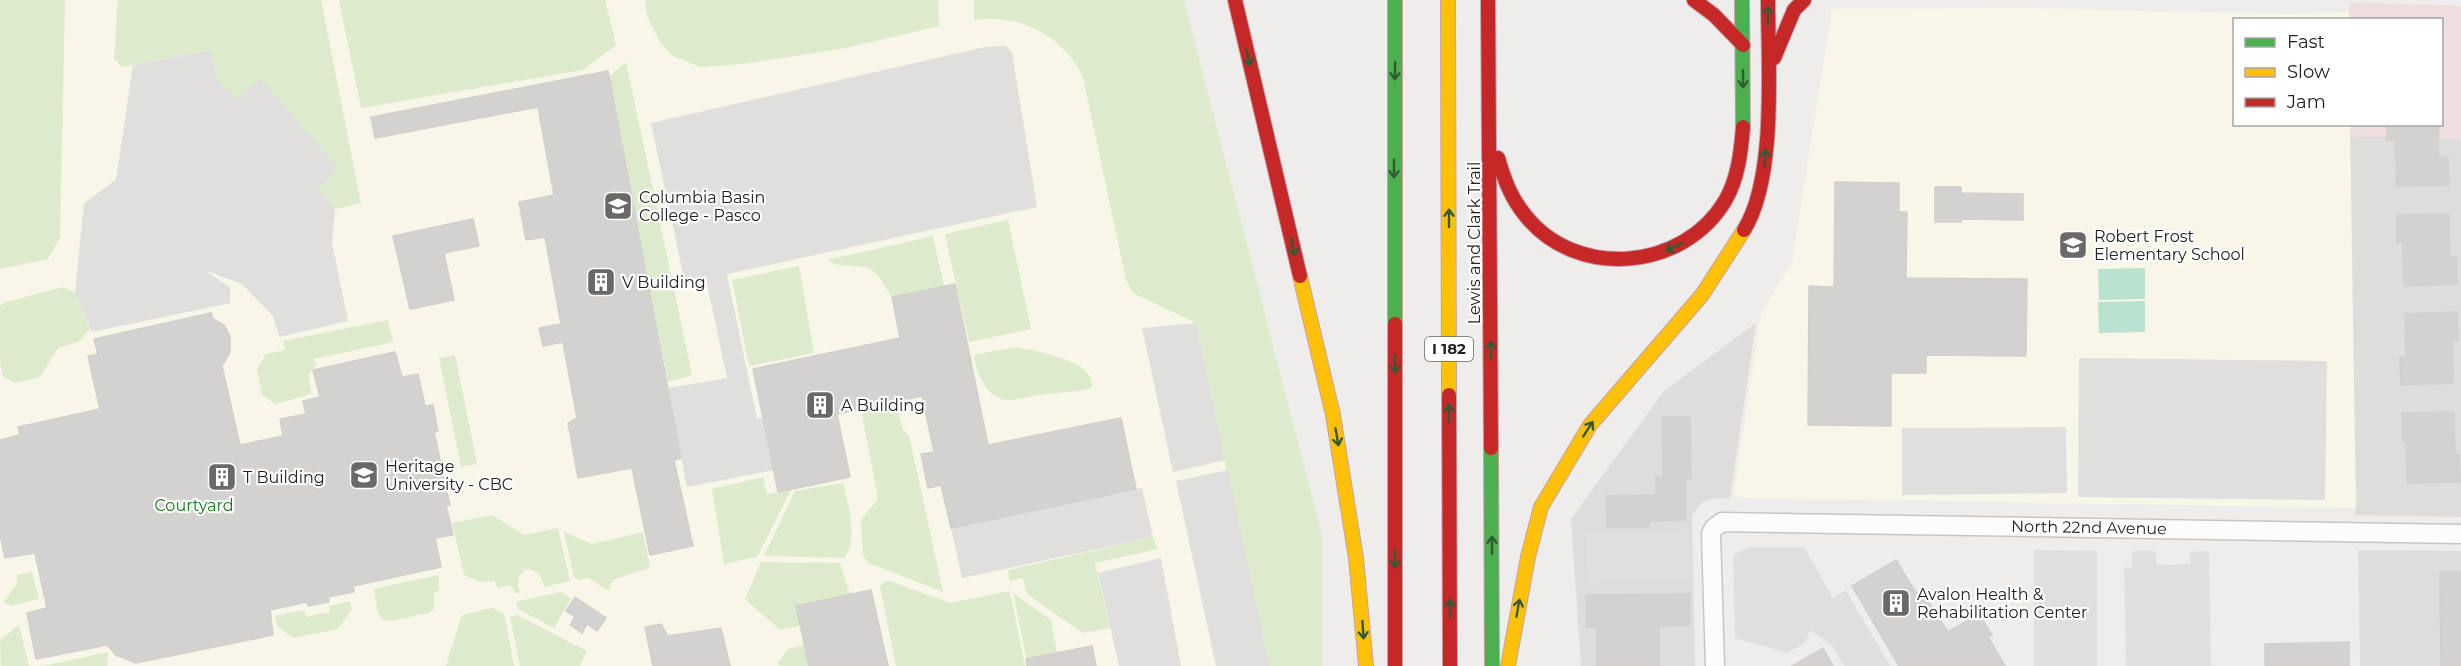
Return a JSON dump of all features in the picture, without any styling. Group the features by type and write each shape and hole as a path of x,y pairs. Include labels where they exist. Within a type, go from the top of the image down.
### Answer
{"highway":[{"path":"1234,0 1333,415 1356,558 1366,666"},
{"path":"1395,0 1395,666"},
{"name":"I 182","path":"1448,0 1450,666"},
{"name":"Lewis and Clark Trail","path":"1488,0 1490,33 1492,666"},
{"path":"1694,0 1714,15 1743,45"},
{"path":"1490,33 1498,158 1511,196 1529,220 1552,240 1579,253 1608,260 1649,257 1677,246 1702,229 1727,197 1741,159 1742,0"},
{"path":"1508,666 1528,557 1541,507 1590,425 1702,295 1753,215 1764,170 1768,0"},
{"path":"1768,73 1794,10 1804,0"}],"street":[{"name":"North 22nd Avenue","path":"1714,666 1712,534 1717,524 1722,522 2461,534"}],"shaded area":[{"name":"Columbia Basin College - Pasco","path":"0,0 1184,0 1322,535 1322,666 0,666"},
{"path":"2349,2 2461,6 2461,139 2350,136 2350,126 2443,126 2443,18 2349,18"},
{"name":"Robert Frost Elementary School","path":"2023,8 2292,14 2349,12 2349,18 2233,18 2233,126 2350,126 2356,508 1740,498 1734,492 1761,314 1792,262 1832,9"},
{"path":"1006,46 1012,52 1037,207 727,274 757,419 763,418 774,470 687,487 668,388 727,378 706,279 685,283 651,123 985,47"},
{"path":"211,50 217,80 237,99 260,79 337,167 318,189 335,209 332,243 348,321 279,337 273,316 242,284 204,270 230,287 230,303 92,332 75,292 84,203 116,180 133,65"},
{"path":"2350,136 2461,139 2461,517 2355,515"},
{"path":"1196,323 1225,460 1173,472 1142,328"},
{"path":"1756,323 1730,498 1711,499 1701,503 1692,516 1695,666 1581,666 1571,519 1664,391"},
{"path":"2079,358 2327,361 2325,500 2078,497"},
{"path":"2066,427 2067,493 1902,495 1902,428"},
{"path":"1228,470 1269,666 1216,666 1176,481"},
{"path":"1142,488 1153,537 962,578 951,528"},
{"path":"1689,529 1691,580 1587,583 1586,532"},
{"path":"1748,547 1804,547 1833,598 1846,590 1890,666 1844,666 1832,645 1810,630 1805,643 1787,653 1735,638 1733,555"},
{"path":"2034,550 2097,551 2097,666 2034,666"},
{"path":"2358,550 2461,551 2461,666 2360,666"},
{"path":"2132,551 2156,551 2157,565 2190,564 2190,552 2209,551 2211,665 2216,666 2126,666 2124,567 2132,567"},
{"path":"1161,558 1181,666 1119,666 1098,573"}],"green space":[{"path":"0,0 65,0 60,237 48,259 0,269"},
{"path":"118,0 321,0 361,203 335,209 318,189 337,167 260,80 237,100 217,80 211,50 122,67 114,59"},
{"path":"339,0 605,0 616,45 583,70 361,108"},
{"path":"645,0 938,0 939,26 846,48 743,64 700,67 673,56 661,44 647,16"},
{"path":"974,0 1184,0 1322,535 1322,666 1268,666 1196,323 1133,293 1126,280 1083,77 1075,62 1064,50 1052,39 1038,31 1007,20 974,20"},
{"path":"626,62 692,375 668,382 609,77"},
{"path":"1008,220 1031,329 969,342 945,234"},
{"path":"933,236 944,286 892,297 871,270 860,266 838,265 828,260"},
{"path":"799,266 814,353 749,366 732,280"},
{"path":"2145,268 2145,299 2099,300 2098,269"},
{"path":"63,287 75,292 90,329 78,342 58,348 40,377 15,383 3,376 0,361 0,306 3,303"},
{"path":"2145,301 2145,332 2099,333 2098,302"},
{"path":"388,320 393,342 314,359 314,362 318,362 309,374 311,394 276,404 262,395 257,369 266,354 285,350 283,341"},
{"path":"1016,347 1076,364 1091,379 1091,388 1012,400 996,396 990,392 981,378 974,355"},
{"path":"455,355 477,464 461,467 439,358"},
{"path":"896,402 903,430 909,435 943,592 869,563 863,556 861,520 877,500 877,493 861,409"},
{"path":"763,477 767,494 791,490 757,557 724,564 712,489"},
{"path":"843,483 852,532 844,558 764,556 795,491"},
{"path":"492,515 524,535 558,528 570,581 544,587 539,574 525,569 518,580 520,593 515,593 511,585 498,588 494,581 480,582 464,575 452,523"},
{"path":"564,532 592,544 643,532 650,568 612,580 609,591 589,578 578,580 574,577"},
{"path":"1153,537 1158,549 1095,563 1110,628 1083,633 1027,594 1023,578 1010,581 1008,570"},
{"path":"761,562 840,563 850,594 796,606 800,626 780,630 745,599"},
{"path":"32,572 39,599 10,606 4,602 17,583 17,575"},
{"path":"438,575 439,591 434,593 434,609 429,613 390,621 384,620 378,613 374,589"},
{"path":"890,581 950,603 1010,591 1025,666 896,666 880,587 884,582"},
{"path":"560,592 571,598 554,628 518,609 516,602"},
{"path":"1013,593 1051,620 1057,653 1044,656 1028,666"},
{"path":"350,601 352,609 338,629 293,638 277,626 275,616 304,610 306,617 330,612 329,606"},
{"path":"491,608 504,613 514,666 446,666 462,615"},
{"path":"517,615 587,651 580,666 520,666 510,617"},
{"path":"19,625 29,666 1,666 0,640"},
{"path":"805,645 809,666 779,666 778,663 788,649"},
{"path":"108,652 107,666 43,666"}],"building":[{"name":"V Building","path":"608,71 681,458 674,460 693,546 650,555 632,468 578,478 568,423 577,418 563,342 543,346 539,328 561,324 545,237 526,240 519,202 554,195 538,107 375,138 371,117"},
{"path":"2387,126 2439,126 2438,158 2448,157 2449,185 2397,186 2395,140 2387,140"},
{"path":"1835,182 1899,183 1899,212 1907,212 1906,278 2027,279 2026,356 1926,355 1926,373 1891,373 1891,426 1808,425 1809,286 1834,287"},
{"path":"1935,187 1961,187 1961,193 2023,194 2023,220 1961,219 1961,222 1935,222"},
{"path":"2449,214 2450,257 2456,257 2457,284 2404,286 2403,242 2397,243 2397,215"},
{"path":"473,219 479,246 444,253 454,300 410,309 393,236"},
{"name":"A Building","path":"955,284 988,445 1121,418 1136,489 951,528 941,485 928,488 921,454 934,452 922,396 837,414 850,477 778,492 753,369 900,338 892,297"},
{"path":"2457,312 2458,340 2452,340 2453,383 2401,385 2400,357 2406,357 2405,314"},
{"name":"T Building","path":"211,313 213,319 224,325 230,336 230,352 222,366 240,445 283,436 280,419 306,414 303,401 320,397 313,370 395,352 402,377 418,374 425,406 433,405 438,431 434,432 450,505 446,505 453,535 435,538 441,567 353,586 354,592 328,597 329,602 308,606 307,602 270,610 273,635 136,663 116,655 107,645 36,659 27,613 47,608 35,553 5,558 0,535 0,440 20,435 18,427 100,409 88,356 98,354 94,339"},
{"path":"2454,412 2455,455 2459,455 2460,482 2407,483 2406,441 2402,441 2402,413"},
{"path":"1662,417 1690,417 1691,478 1686,478 1686,520 1649,521 1649,527 1607,527 1606,496 1656,495 1656,478 1663,478"},
{"name":"Avalon Health & Rehabilitation Center","path":"1896,560 1916,593 1921,590 1948,632 1979,614 1992,635 1988,637 2005,666 1899,666 1852,586"},
{"path":"2440,572 2461,572 2461,666 2441,666"},
{"path":"871,590 888,666 809,666 796,606"},
{"path":"1690,594 1690,625 1659,626 1659,666 1597,666 1597,627 1586,627 1586,595"},
{"path":"575,597 606,618 597,631 587,624 582,633 570,625 575,617 566,611"},
{"path":"661,624 668,636 721,628 730,666 653,666 645,627"},
{"path":"2349,642 2349,666 2265,666 2265,644"},
{"path":"1092,646 1096,666 1027,666 1026,659"},
{"path":"1823,648 1833,666 1792,666"}],"traffic: fast":[{"path":"1395,0 1395,324"},
{"path":"1742,0 1743,127"},
{"path":"1491,448 1492,666"}],"traffic: slow":[{"path":"1448,0 1449,395"},
{"path":"1508,666 1528,557 1541,507 1590,425 1702,295 1744,230"},
{"path":"1300,276 1333,415 1356,558 1366,666"}],"traffic: jam":[{"path":"1235,0 1300,276"},
{"path":"1488,0 1491,448"},
{"path":"1694,0 1714,15 1743,45"},
{"path":"1744,230 1755,207 1762,181 1766,151 1769,86 1768,0"},
{"path":"1774,58 1794,10 1804,0"},
{"path":"1498,158 1505,181 1516,202 1525,215 1547,236 1572,250 1600,258 1628,259 1657,253 1683,242 1706,224 1725,201 1733,184 1740,156 1743,127"},
{"path":"1395,324 1395,666"},
{"path":"1449,395 1450,666"}],"place":[{"name":"Columbia Basin College - Pasco","path":"618,206"},
{"name":"Robert Frost Elementary School","path":"2073,245"},
{"name":"V Building","path":"601,282"},
{"name":"A Building","path":"820,405"},
{"name":"Heritage University - CBC","path":"364,475"},
{"name":"T Building","path":"222,477"},
{"name":"Avalon Health & Rehabilitation Center","path":"1896,603"}],"park label":[{"name":"Courtyard","path":"194,505"}]}
